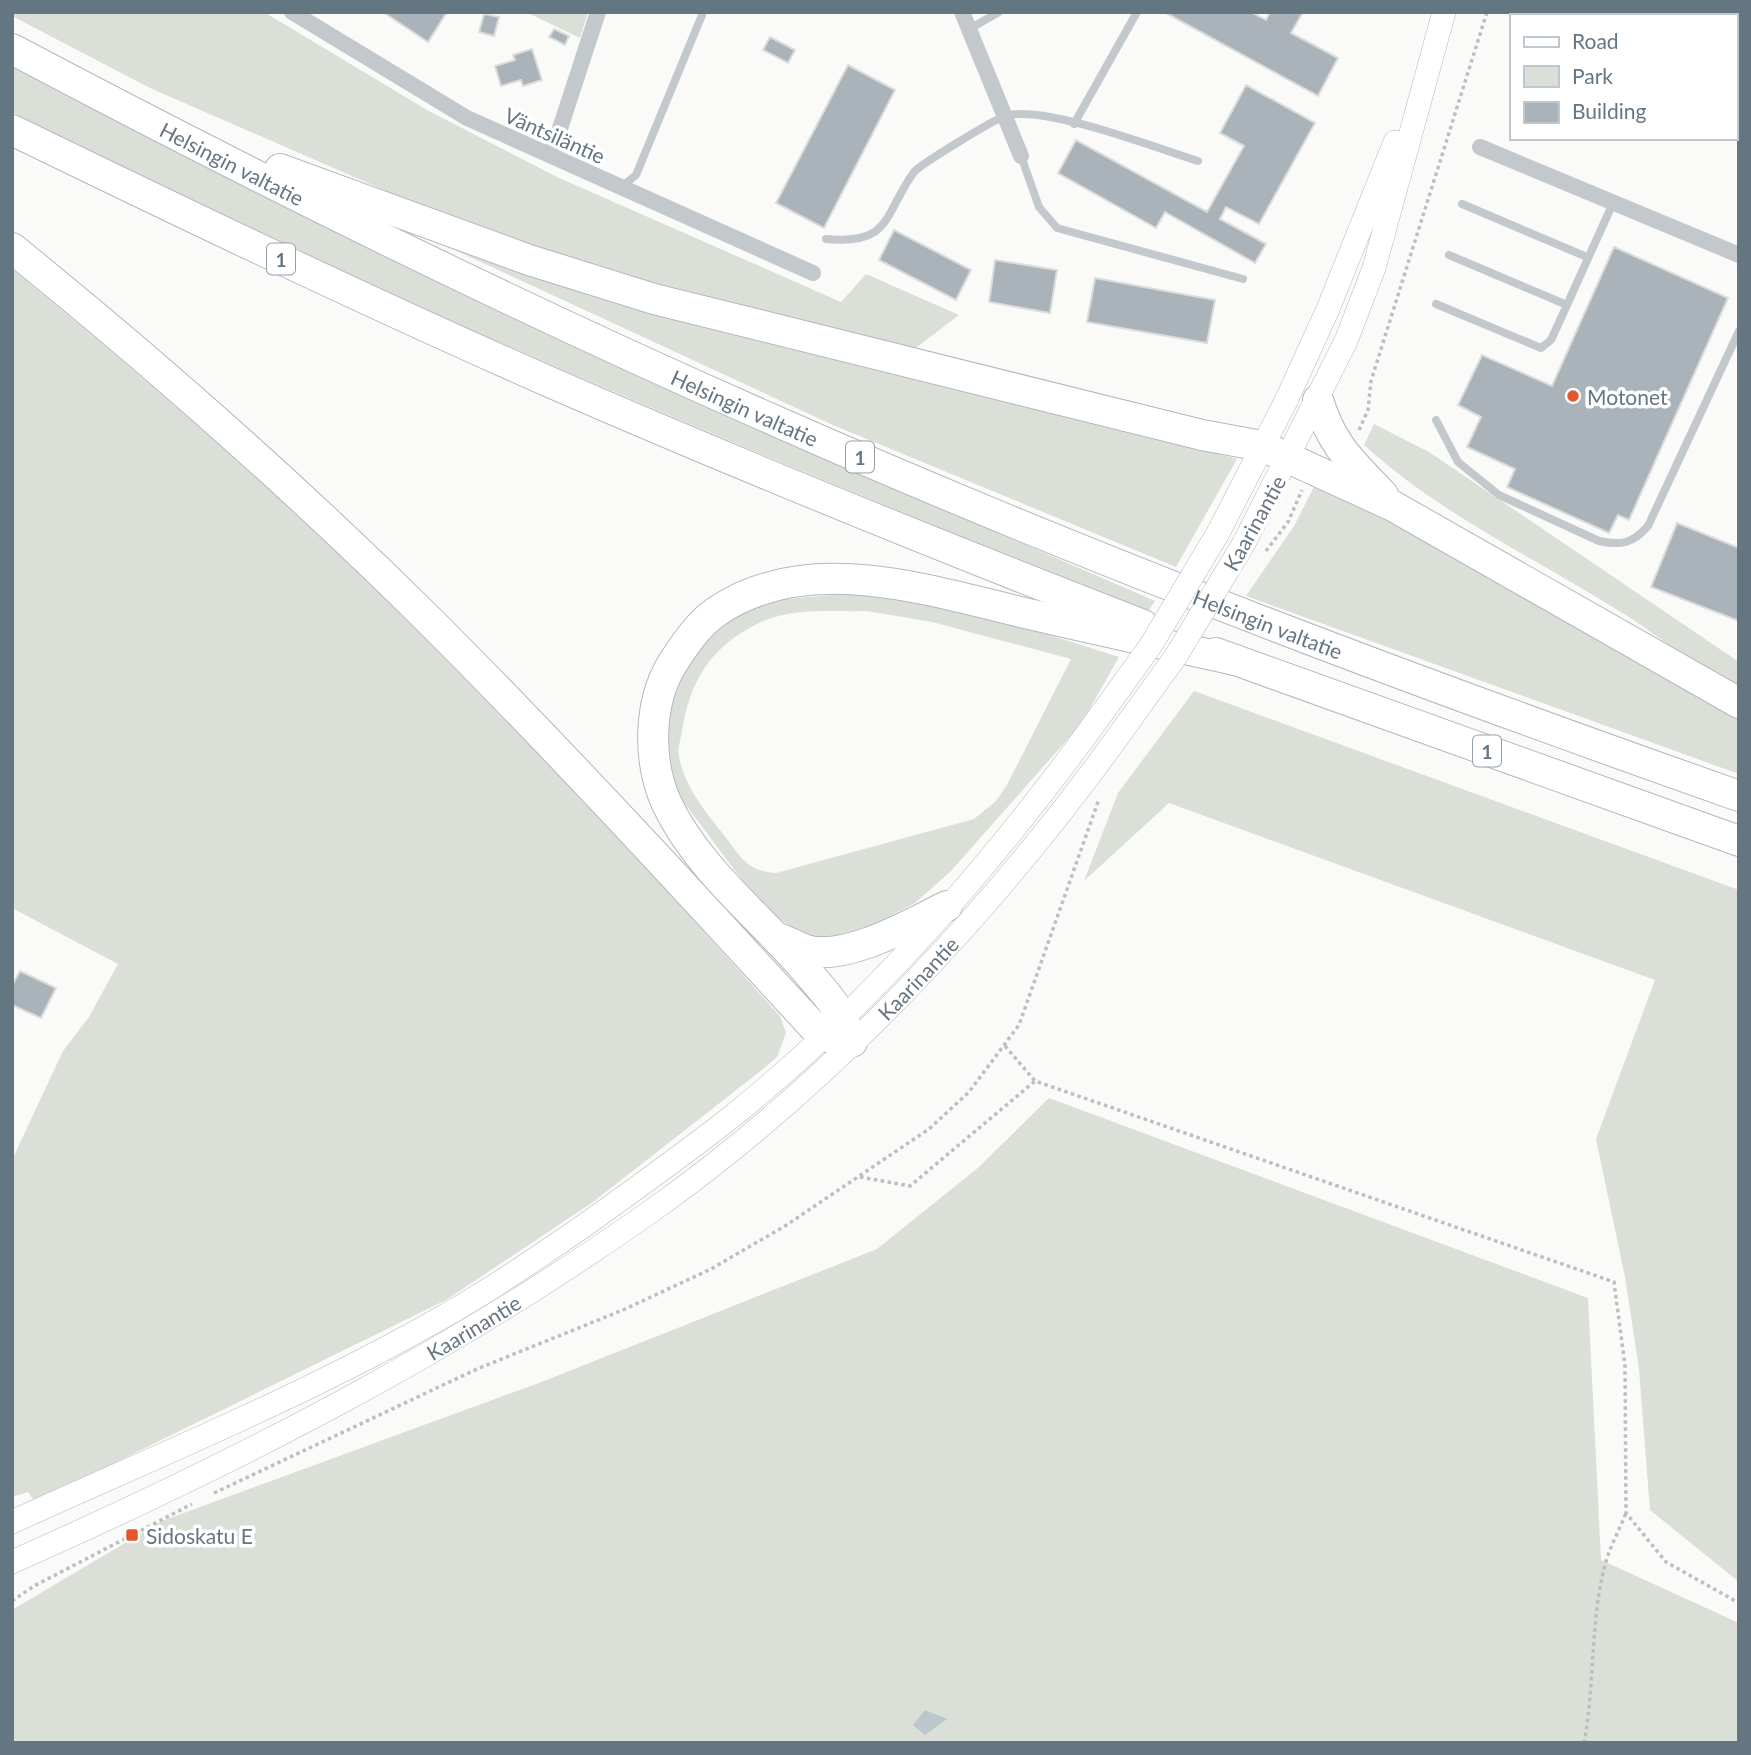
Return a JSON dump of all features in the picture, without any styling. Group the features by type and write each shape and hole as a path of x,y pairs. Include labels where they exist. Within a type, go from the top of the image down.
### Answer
{"highway":[{"name":"Helsingin valtatie","path":"12,49 148,121 397,245 779,423 1239,612 1739,796"},
{"path":"148,121 529,260 654,299 1175,428 1262,446 1393,506 1739,703"},
{"name":"1","path":"12,130 366,299 553,383 1013,574 1235,660 1739,841"},
{"path":"12,248 201,407 432,623 634,833 822,1036 848,1028 777,937 726,885 684,832 658,782 653,755 659,699 669,669 696,630 715,612 761,590 811,580 901,584 1235,660"},
{"path":"1318,400 1327,428 1337,447 1393,506"},
{"path":"777,937 807,951 854,947 947,906"}],"main road":[{"name":"Kaarinantie","path":"848,1028 942,953 1029,854 1176,656 1244,543 1301,462 1318,400 1346,341 1374,268 1444,12"},
{"name":"Kaarinantie","path":"12,1562 275,1439 366,1391 535,1290 653,1211 750,1134 848,1028 947,906 1010,834 1151,645 1218,533 1328,309 1435,41"},
{"name":"Kaarinantie","path":"12,1522 263,1409 439,1319 520,1270 635,1190 732,1116 822,1036"}],"street":[{"name":"Väntsiläntie","path":"292,12 467,118 813,273"},
{"path":"551,156 598,12"},
{"path":"962,12 971,28 1021,156"},
{"path":"1480,147 1739,256"}],"lane":[{"path":"971,28 999,12"},
{"path":"1074,124 1137,12"},
{"path":"620,188 636,175 702,15"},
{"path":"826,239 852,242 884,228 916,170 1006,116 1039,116 1074,124 1198,161"},
{"path":"1021,156 1039,207 1058,228 1243,279"},
{"path":"1436,304 1541,348 1551,340 1613,203"},
{"path":"1462,204 1587,257"},
{"path":"1449,255 1567,305"},
{"path":"1436,419 1458,462 1499,495 1599,541 1617,545 1635,540 1648,526 1739,331"}],"path":[{"path":"1337,447 1354,435 1366,419 1371,381 1488,12"},
{"path":"1266,551 1288,522 1301,462"},
{"path":"1005,1046 1035,1081 1614,1282 1625,1366 1626,1513 1604,1567 1593,1639 1584,1743"},
{"path":"858,1177 910,1186 1035,1081"},
{"path":"1626,1513 1666,1562 1739,1604"}],"green space":[{"path":"12,12 264,12 427,110 557,177 841,302 866,274 959,315 913,350 720,303 487,235 150,88 12,16"},
{"path":"526,12 588,12 580,38"},
{"path":"12,67 294,210 579,345 866,475 1155,601 1147,613 717,436 432,313 291,248 12,112"},
{"path":"447,240 1237,459 1176,567 833,425 444,245"},
{"path":"12,269 240,463 426,637 681,906 780,1016 786,1033 777,1057 758,1073 593,1202 446,1300 35,1502 28,1492 12,1497 12,1160 63,1051 89,1017 118,964 12,908"},
{"path":"1374,424 1429,452 1739,662 1739,693 1596,596 1493,537 1426,494 1364,445"},
{"path":"1318,479 1739,714 1739,774 1246,596 1294,526"},
{"path":"855,593 889,596 989,617 1119,657 1081,724 951,871 915,903 857,933 833,938 809,936 766,912 679,796 668,770 667,705 688,659 722,624 773,600","holes":["811,611 867,611 932,622 1071,659 1007,785 996,801 974,819 776,873 766,872 745,862 697,798 679,757 686,713 705,667 727,643 741,633 783,615"]},
{"path":"1194,691 1739,890 1739,1582 1650,1510 1639,1369 1625,1277 1596,1139 1655,980 1169,803 1084,881 1118,793"},
{"path":"1049,1098 1588,1298 1601,1560 1739,1623 1739,1743 12,1743 12,1610 162,1521 539,1383 877,1249 979,1167"}],"shaded area":[{"path":"925,1710 947,1719 925,1735 913,1725"}],"building":[{"path":"383,12 447,12 428,42"},
{"path":"1164,12 1251,12 1266,20 1270,12 1303,12 1291,33 1338,58 1318,96"},
{"path":"1739,12 1739,120 1737,14 1642,14"},
{"path":"484,14 499,17 494,36 479,32"},
{"path":"554,29 569,36 565,45 549,37"},
{"path":"770,37 795,50 788,63 763,50"},
{"path":"532,49 542,80 523,86 521,80 501,86 495,66 515,60 513,55"},
{"path":"848,65 895,90 824,228 776,203"},
{"path":"1246,85 1315,123 1259,224 1226,207 1220,219 1266,244 1255,263 1165,212 1156,228 1058,173 1076,140 1207,212 1244,146 1220,133"},
{"path":"894,230 971,270 956,300 879,260"},
{"name":"Motonet","path":"1614,247 1728,298 1629,520 1618,515 1609,533 1507,487 1515,469 1467,447 1481,417 1458,405 1482,355 1552,386"},
{"path":"995,260 1057,270 1050,313 989,302"},
{"path":"1095,278 1215,300 1207,343 1087,322"},
{"path":"1677,523 1739,548 1739,621 1651,587"},
{"path":"20,971 56,988 41,1018 12,1005 12,986"}],"place":[{"name":"Motonet","path":"1573,396"},
{"name":"Sidoskatu E","path":"132,1535"}]}
